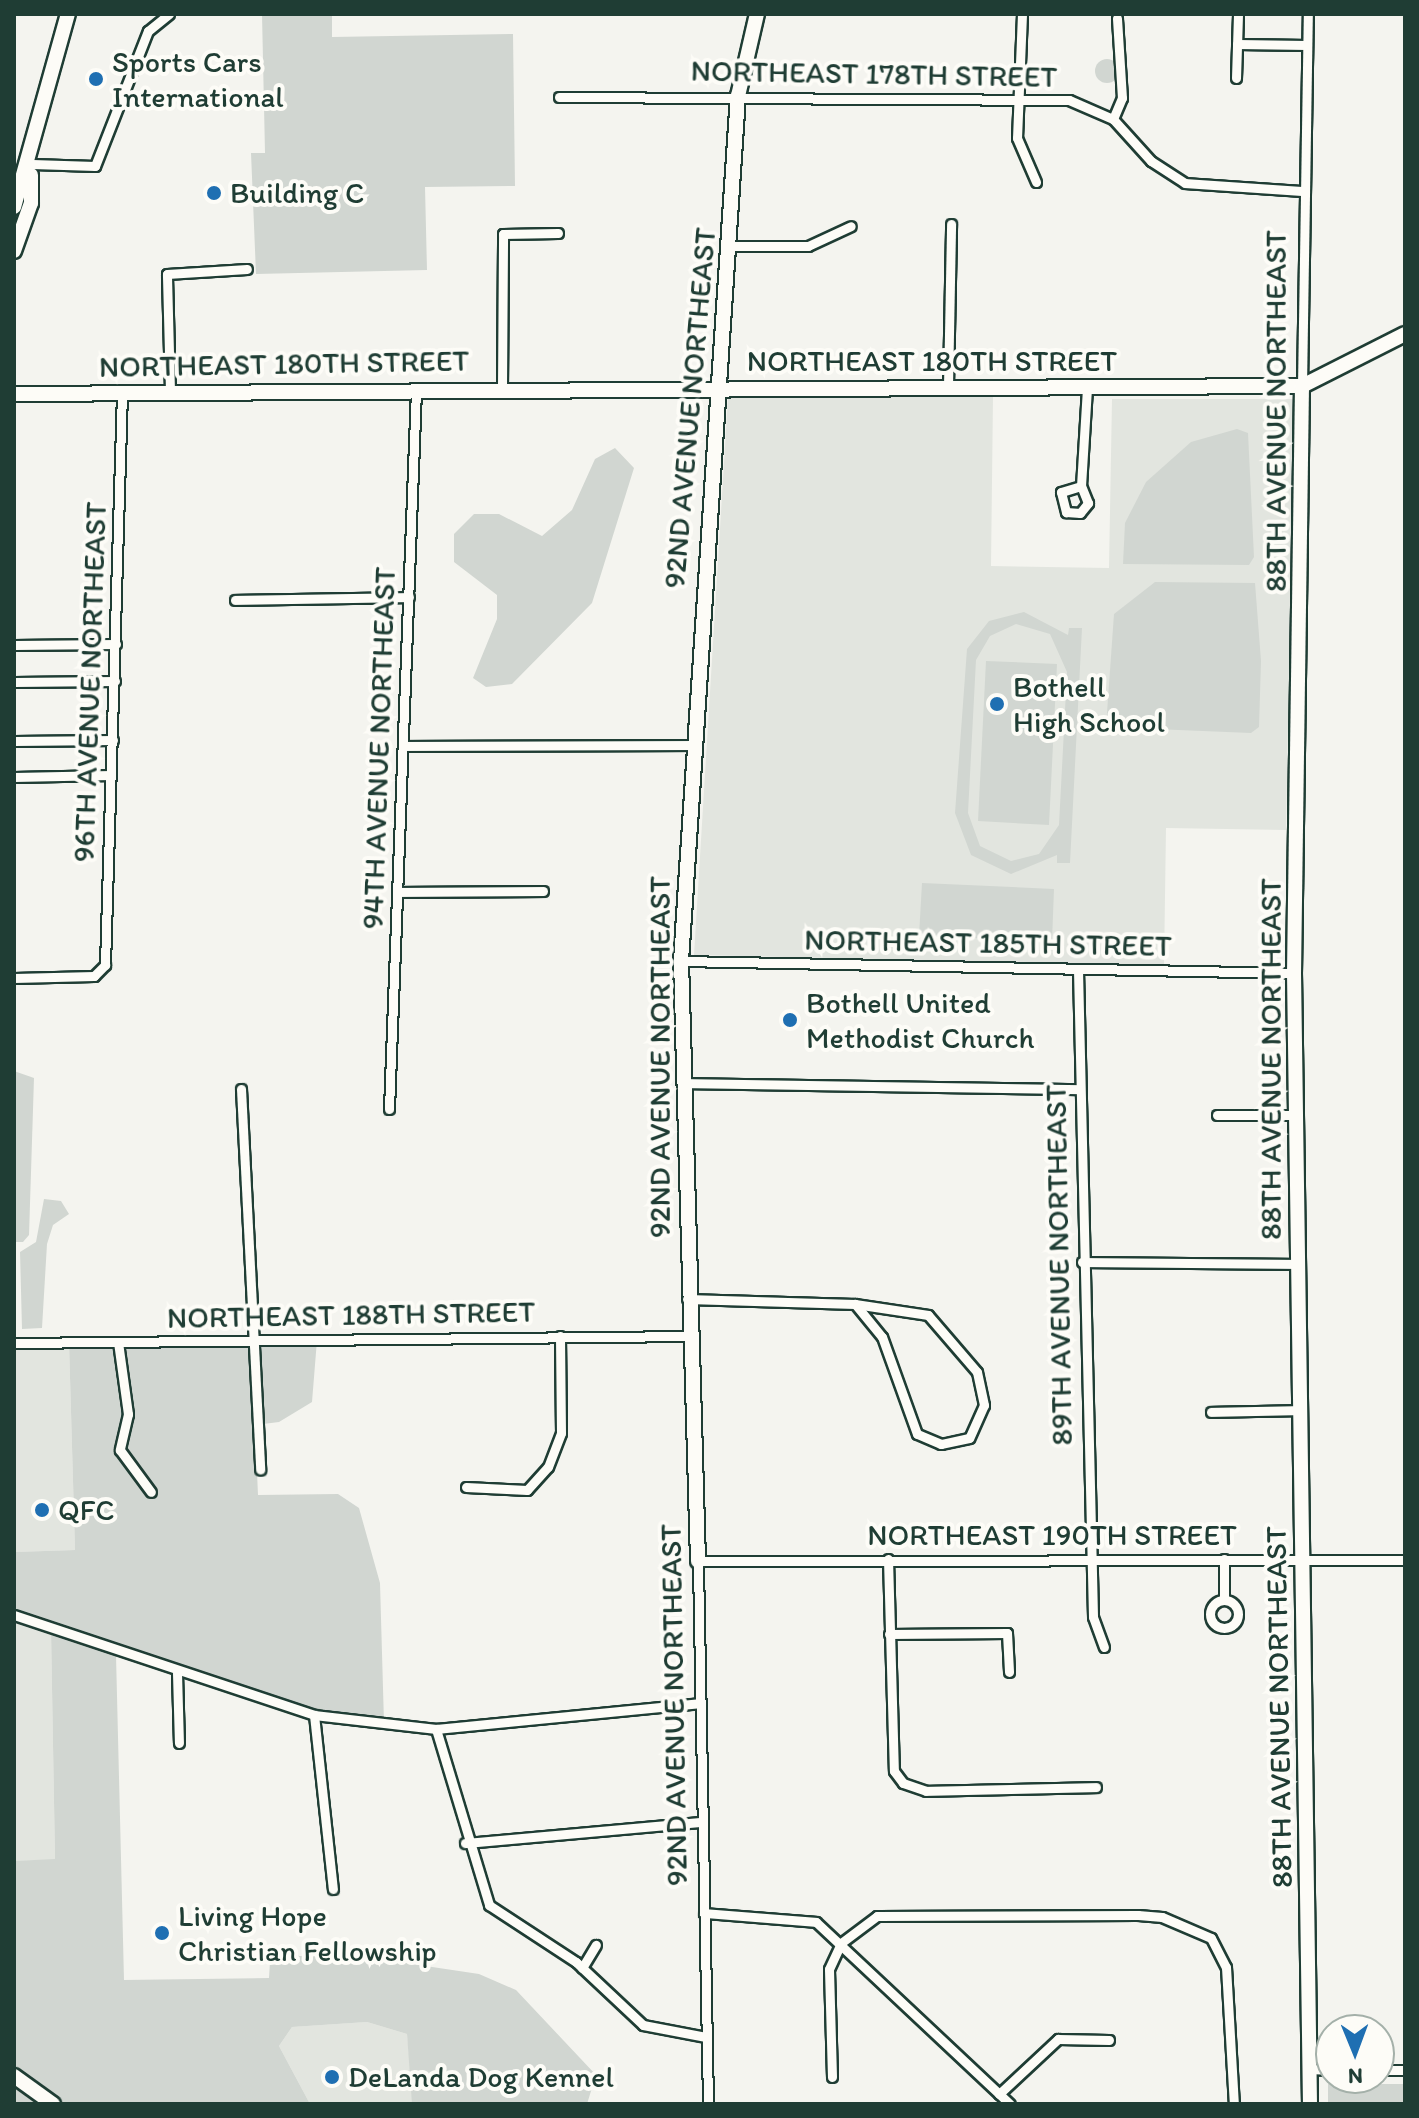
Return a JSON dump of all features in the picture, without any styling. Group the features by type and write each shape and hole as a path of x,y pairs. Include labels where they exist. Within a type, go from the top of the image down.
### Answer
{"street":[{"path":"14,207 32,164 68,14"},
{"path":"32,164 95,166 148,31 169,14"},
{"name":"92ND AVENUE NORTHEAST","path":"708,2104 698,1561 687,1299 681,961 692,745 717,386 731,246 738,96 757,14"},
{"path":"1023,14 1017,96 1019,150 1036,182"},
{"path":"1236,78 1238,14"},
{"name":"88TH AVENUE NORTHEAST","path":"1308,14 1301,191 1302,386 1294,973 1310,2104"},
{"path":"1113,119 1122,98 1117,18"},
{"path":"1237,44 1307,45"},
{"name":"NORTHEAST 178TH STREET","path":"559,97 1017,96 1069,100 1113,119 1151,161 1185,183 1301,191"},
{"path":"14,251 31,203 32,164"},
{"path":"948,386 951,224"},
{"path":"731,246 808,246 851,226"},
{"path":"502,387 503,234 558,233"},
{"path":"170,391 167,274 247,269"},
{"name":"NORTHEAST 180TH STREET","path":"14,394 502,387 1302,386 1405,334"},
{"path":"1081,486 1087,388"},
{"name":"94TH AVENUE NORTHEAST","path":"389,1109 416,389"},
{"name":"96TH AVENUE NORTHEAST","path":"14,978 101,973 113,740 122,391"},
{"path":"235,600 409,597"},
{"path":"14,645 116,644"},
{"path":"14,682 115,681"},
{"path":"14,741 113,740"},
{"path":"403,746 692,745"},
{"path":"14,777 111,775"},
{"path":"398,892 543,891"},
{"name":"NORTHEAST 185TH STREET","path":"681,961 1294,973"},
{"name":"89TH AVENUE NORTHEAST","path":"1078,970 1082,1262 1093,1617 1104,1647"},
{"path":"683,1083 1079,1089"},
{"path":"241,1089 260,1470"},
{"path":"1217,1115 1296,1115"},
{"path":"1082,1262 1298,1264"},
{"path":"687,1299 855,1304 928,1315 963,1348 984,1405 969,1438 941,1444 917,1434 882,1337 855,1304"},
{"path":"466,1487 527,1490 548,1467 561,1433 560,1336"},
{"name":"NORTHEAST 188TH STREET","path":"14,1343 689,1336"},
{"path":"118,1342 128,1414 120,1450 151,1492"},
{"path":"1211,1412 1300,1410"},
{"path":"888,1559 894,1771 903,1783 926,1791 1096,1787"},
{"path":"1224,1559 1224,1600"},
{"name":"NORTHEAST 190TH STREET","path":"698,1561 1405,1560"},
{"path":"14,1615 177,1673 314,1715 436,1729 699,1703"},
{"path":"889,1634 1007,1633 1009,1672"},
{"path":"177,1673 179,1743"},
{"path":"314,1715 333,1889"},
{"path":"436,1729 465,1843 489,1905 582,1968 643,2025 706,2037"},
{"path":"465,1843 701,1822"},
{"path":"704,1913 800,1916 841,1943 1010,2104"},
{"path":"832,2077 829,1969 841,1943 885,1914 1138,1915 1211,1938 1231,1988 1234,2104"},
{"path":"582,1968 596,1945"},
{"path":"999,2094 1058,2039 1109,2040"},
{"path":"1310,2069 1315,2069"},
{"path":"14,2076 53,2104"}],"shaded area":[{"path":"262,14 332,14 332,37 513,34 515,186 425,187 427,270 256,274 251,153 265,153"},
{"path":"1107,59 1118,66 1119,71 1112,82 1107,83 1096,76 1095,71 1102,60"},
{"name":"Bothell High School","path":"728,397 993,397 991,566 1109,568 1112,399 1294,399 1286,830 1166,828 1164,965 694,955"},
{"path":"1237,429 1248,433 1254,557 1249,565 1123,564 1125,523 1146,482 1191,442"},
{"path":"615,448 634,468 592,603 512,684 486,687 473,678 497,619 497,595 454,562 454,534 474,514 499,514 542,536 572,510 595,459"},
{"path":"1155,582 1255,583 1261,661 1259,727 1251,733 1106,727 1114,614"},
{"path":"1024,612 1068,635 1069,628 1082,628 1070,863 1057,863 1057,855 1011,874 971,855 955,813 967,649 989,621","holes":["1016,624 1050,634 1067,672 1059,825 1039,854 1011,861 980,846 968,813 976,660 990,636"]},
{"path":"986,661 1057,664 1049,825 978,821"},
{"path":"922,883 1054,889 1052,941 919,936"},
{"path":"14,1071 34,1078 29,1235 23,1242 14,1242"},
{"path":"44,1199 61,1201 69,1214 53,1225 47,1244 42,1328 22,1329 20,1252 36,1242"},
{"path":"317,1340 312,1402 279,1422 255,1425 258,1495 338,1494 359,1508 380,1583 384,1723 314,1715 116,1655 124,1980 269,1978 271,1945 299,1956 352,1955 479,1974 516,1990 596,2075 587,2104 412,2104 407,2034 367,2022 292,2027 279,2046 310,2104 14,2104 14,1861 55,1859 51,1631 14,1615 14,1552 75,1550 69,1343"},
{"path":"14,1343 69,1343 75,1550 14,1552"},
{"path":"14,1615 51,1631 55,1860 14,1861"},
{"path":"367,2022 407,2034 414,2104 310,2104 279,2046 292,2027"},
{"path":"1395,2084 1405,2084 1405,2104 1328,2104 1328,2094 1395,2094"}],"place":[{"name":"Sports Cars International","path":"96,79"},
{"name":"Building C","path":"214,193"},
{"name":"Bothell High School","path":"997,704"},
{"name":"Bothell United Methodist Church","path":"790,1020"},
{"name":"QFC","path":"42,1510"},
{"name":"Living Hope Christian Fellowship","path":"162,1933"},
{"name":"DeLanda Dog Kennel","path":"332,2077"}]}
